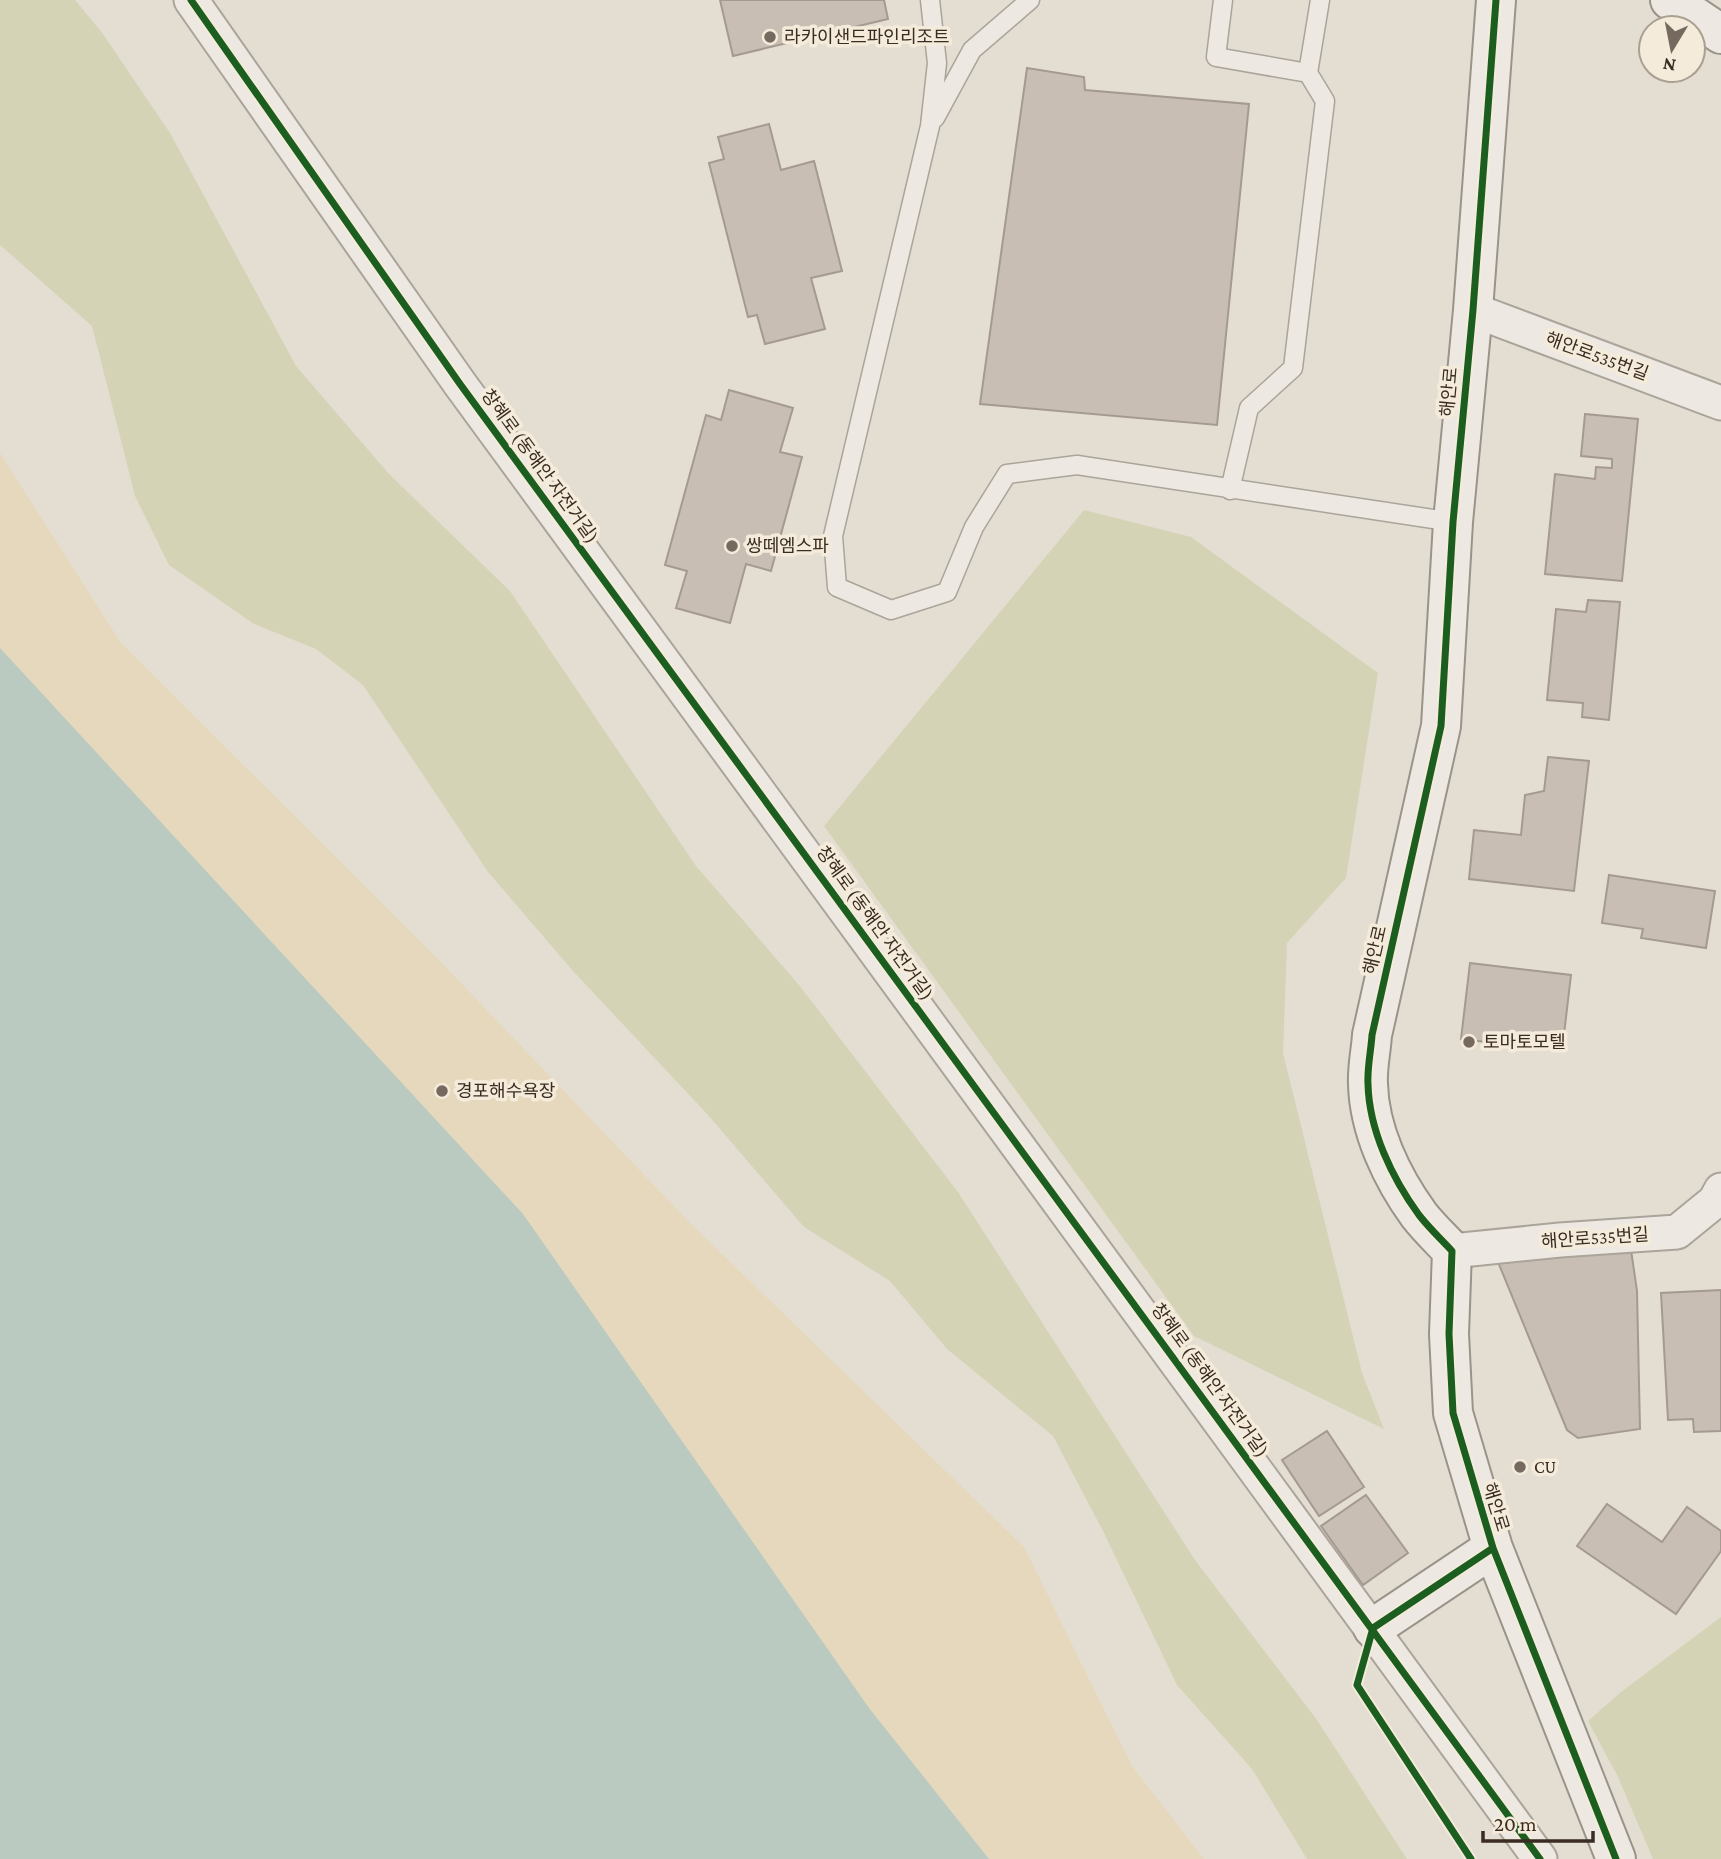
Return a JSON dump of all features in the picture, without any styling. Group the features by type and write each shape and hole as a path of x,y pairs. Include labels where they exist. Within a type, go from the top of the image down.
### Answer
{"street":[{"name":"창혜로 (동해안 자전거길)","path":"191,0 469,396 1540,1859"},
{"name":"해안로","path":"1496,0 1473,310 1453,522 1441,726 1372,1035 1368,1084 1371,1113 1396,1177 1419,1215 1452,1251 1449,1334 1453,1413 1493,1548 1616,1859"},
{"path":"1670,0 1721,34"},
{"name":"해안로535번길","path":"1473,310 1721,403"},
{"name":"해안로535번길","path":"1452,1251 1677,1232 1715,1201 1721,1190"},
{"path":"1373,1628 1493,1548"}],"lane":[{"path":"930,0 937,63 930,126 833,536 837,587 891,610 947,593 974,527 1007,474 1077,465 1453,522"},
{"path":"930,126 972,50 1030,0"},
{"path":"1223,0 1216,57 1308,74"},
{"path":"1230,490 1250,408 1293,368 1325,101 1308,74 1320,0"}],"green space":[{"path":"0,0 75,0 103,34 170,133 296,366 389,474 510,591 696,866 799,985 958,1192 1195,1560 1317,1720 1407,1859 1307,1859 1252,1769 1177,1685 1103,1531 1053,1436 947,1349 890,1281 804,1227 708,1115 573,971 488,872 363,685 316,649 254,624 169,565 135,496 92,326 0,245"},
{"path":"1084,510 1191,537 1378,673 1346,878 1287,943 1283,1053 1362,1373 1384,1429 1194,1336 824,826"},
{"path":"1721,1617 1721,1859 1653,1859 1618,1777 1588,1721 1621,1692"}],"sand":[{"name":"경포해수욕장","path":"0,453 121,643 437,958 690,1223 1024,1547 1132,1766 1204,1859 974,1859 0,745"}],"shaded area":[{"path":"0,648 523,1214 869,1708 989,1859 0,1859"}],"building":[{"name":"라카이샌드파인리조트","path":"720,0 884,0 888,19 733,56"},
{"path":"1027,68 1084,77 1085,90 1249,104 1217,425 980,404"},
{"path":"769,124 781,170 814,161 842,271 811,278 825,329 765,344 757,315 748,317 709,163 724,159 718,137"},
{"path":"729,390 793,408 780,452 802,457 771,571 746,564 730,623 676,608 687,571 665,565 706,415 721,420"},
{"path":"1585,414 1638,419 1622,581 1545,574 1555,474 1595,479 1596,467 1612,468 1612,459 1581,456"},
{"path":"1588,600 1620,602 1609,720 1582,717 1583,703 1547,700 1556,609 1586,612"},
{"path":"1548,757 1589,761 1574,891 1469,879 1474,830 1521,835 1525,795 1544,791"},
{"path":"1609,875 1715,891 1706,948 1641,938 1643,929 1602,923"},
{"path":"1470,963 1571,975 1562,1051 1461,1039"},
{"path":"1630,1243 1637,1291 1640,1429 1578,1438 1567,1430 1498,1262"},
{"path":"1721,1290 1721,1431 1694,1432 1693,1419 1668,1420 1661,1293"},
{"path":"1327,1431 1364,1487 1319,1516 1282,1460"},
{"path":"1366,1495 1408,1553 1363,1585 1321,1526"},
{"path":"1607,1504 1662,1542 1687,1507 1721,1531 1721,1551 1676,1614 1577,1546"}],"cycle path":[{"path":"191,0 460,384 1540,1859"},
{"path":"1496,0 1473,310 1453,522 1441,726 1372,1035 1369,1101 1377,1136 1391,1169 1419,1215 1452,1251 1449,1334 1453,1413 1493,1548 1616,1859"},
{"path":"1471,1859 1357,1685 1373,1628 1493,1548"}],"place":[{"name":"라카이샌드파인리조트","path":"770,37"},
{"name":"쌍떼엠스파","path":"732,546"},
{"name":"토마토모텔","path":"1469,1042"},
{"name":"경포해수욕장","path":"442,1091"},
{"name":"CU","path":"1520,1467"}]}
